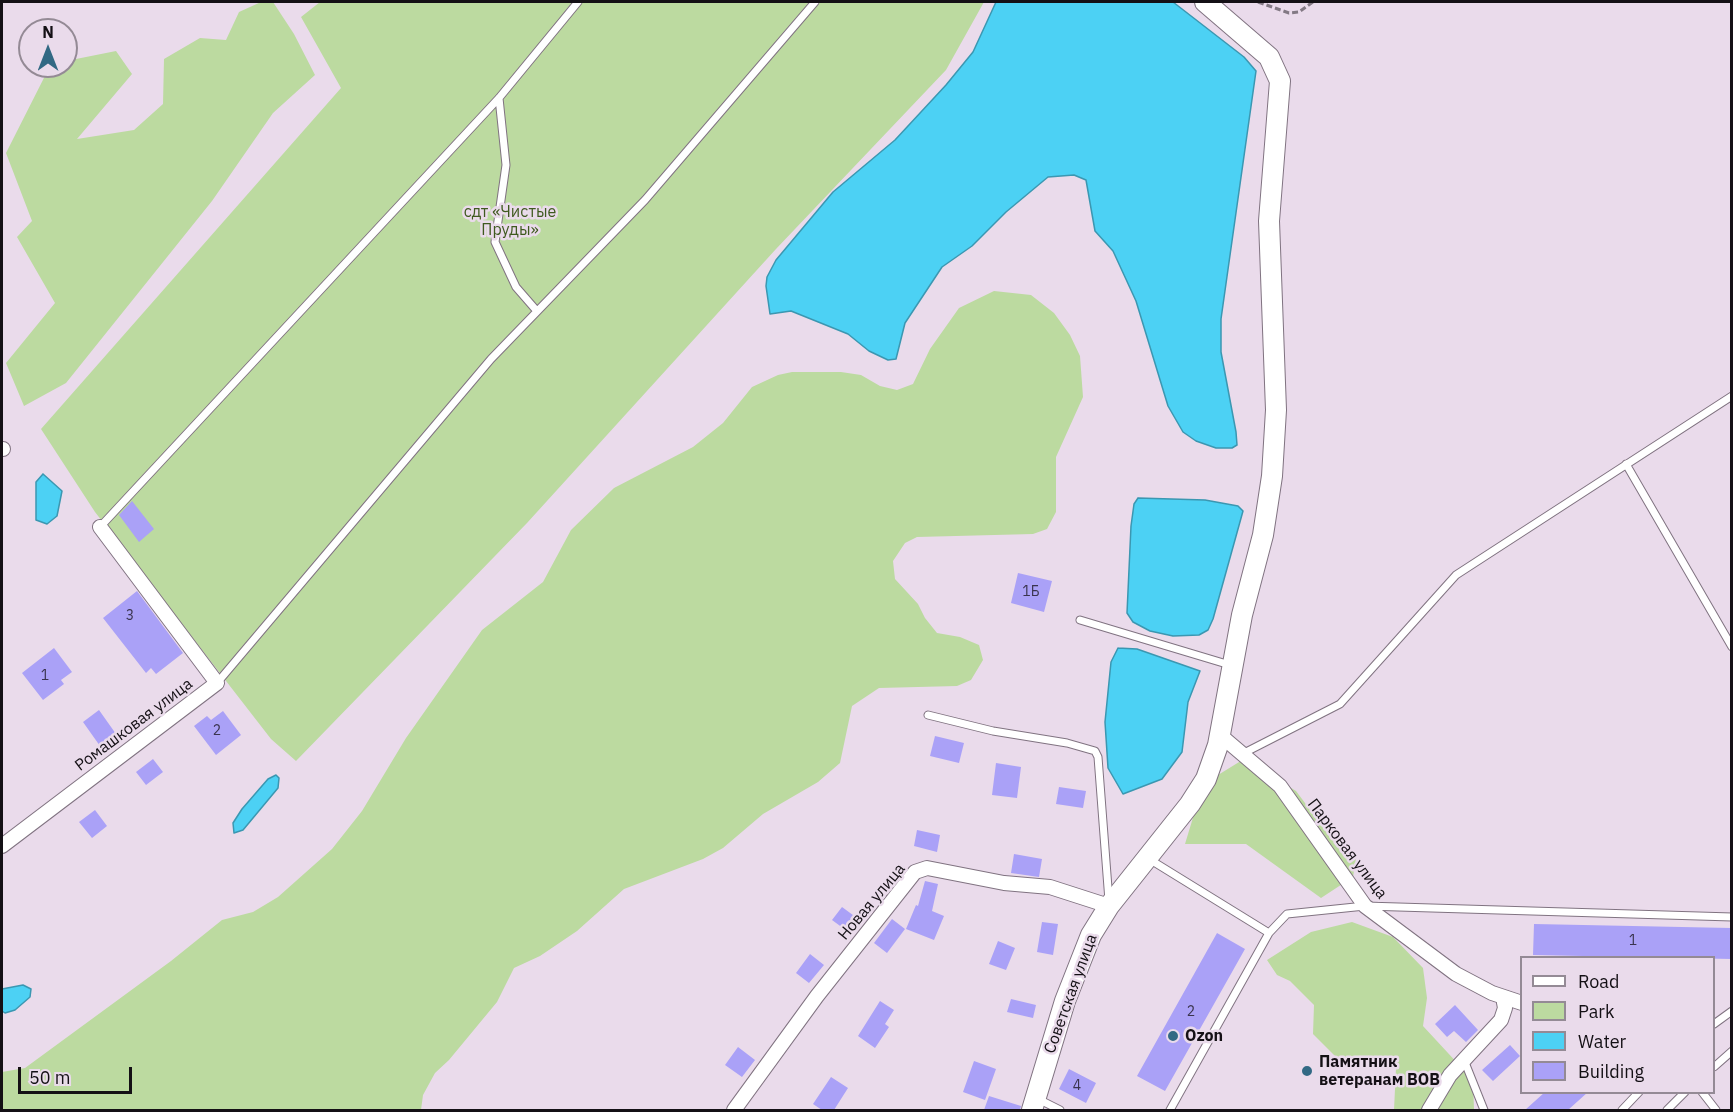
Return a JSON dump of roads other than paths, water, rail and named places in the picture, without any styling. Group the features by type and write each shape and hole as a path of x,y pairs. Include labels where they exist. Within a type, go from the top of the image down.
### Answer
{"main road":[{"name":"Советская улица","path":"1034,1104 1077,968 1091,935 1109,906 1190,804 1206,779 1220,735 1232,666 1263,535 1272,476 1276,410 1269,221 1280,81 1269,57 1205,2"}],"street":[{"name":"Ромашковая улица","path":"2,846 217,683 100,527"},
{"name":"Парковая улица","path":"1220,735 1244,753 1280,786 1365,906 1456,974 1520,1003"},
{"name":"Новая улица","path":"734,1110 817,996 915,872 927,868 1004,883 1050,887 1109,906"},
{"path":"1429,1110 1450,1076 1501,1020 1505,1008 1503,997"}],"lane":[{"path":"100,527 499,98 578,2"},
{"path":"217,683 491,359 645,200 815,2"},
{"path":"499,98 506,165 495,242 516,287 536,310"},
{"path":"1244,753 1340,704 1456,575 1731,396"},
{"path":"1626,464 1731,647"},
{"path":"1080,620 1232,666"},
{"path":"928,715 993,732 1067,743 1095,751 1098,757 1109,906"},
{"path":"1147,858 1269,933"},
{"path":"1170,1110 1269,933 1287,914 1365,906 1731,917"},
{"path":"1715,1023 1731,1011"},
{"path":"1715,1065 1731,1051"},
{"path":"1464,1059 1484,1110"},
{"path":"1622,1110 1637,1094"},
{"path":"1667,1110 1683,1094"},
{"path":"1704,1094 1716,1110"},
{"path":"1034,1104 1060,1110"}],"water":[{"path":"996,2 1173,2 1244,57 1256,71 1221,319 1221,352 1236,432 1237,445 1232,448 1216,448 1196,441 1183,432 1168,406 1136,301 1113,251 1095,231 1086,180 1074,175 1048,177 1006,212 972,246 942,267 905,323 896,359 888,360 869,351 848,334 791,311 770,314 767,277 776,260 833,192 895,140 946,85 973,52"},
{"path":"43,474 62,491 57,516 47,524 36,520 36,482"},
{"path":"1138,498 1205,500 1238,506 1243,511 1213,619 1208,630 1199,635 1173,636 1150,631 1133,622 1127,613 1131,526 1134,504"},
{"path":"1118,648 1137,649 1200,671 1188,702 1182,752 1162,779 1123,794 1108,768 1105,722 1111,662"},
{"path":"276,775 279,778 278,788 243,830 234,833 233,823 242,809 268,779"},
{"path":"23,985 31,989 30,997 15,1010 5,1013 2,1011 2,989"}],"place":[{"name":"Ozon","path":"1173,1036"},
{"name":"Памятник ветеранам ВОВ","path":"1307,1071"}],"park label":[{"name":"сдт «Чистые Пруды»","path":"510,221"}]}
